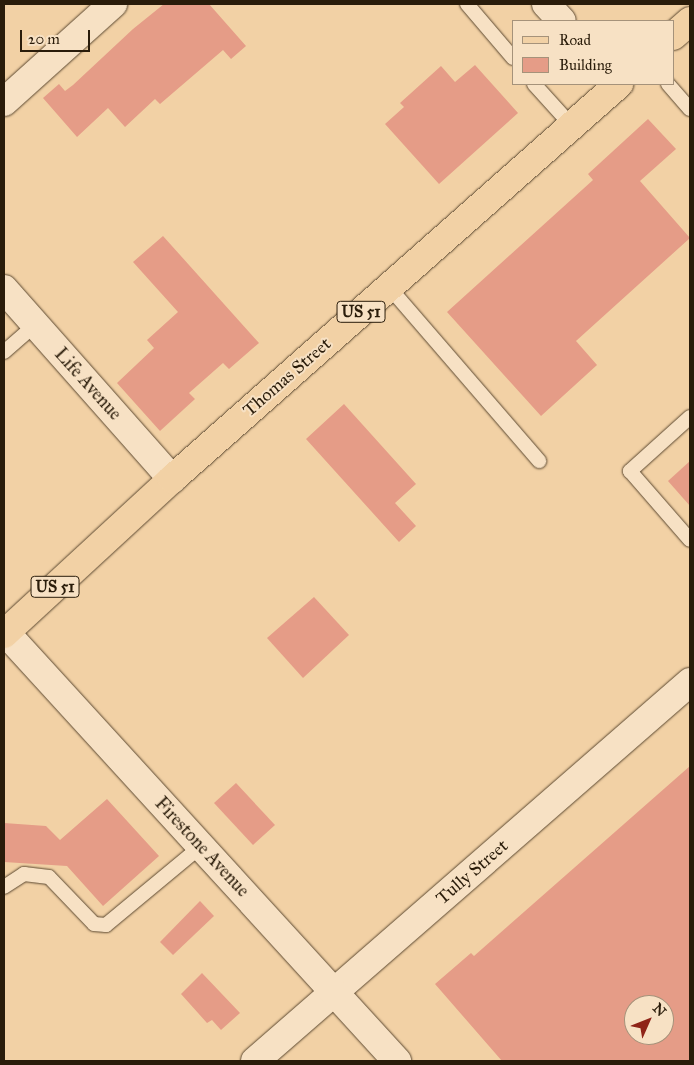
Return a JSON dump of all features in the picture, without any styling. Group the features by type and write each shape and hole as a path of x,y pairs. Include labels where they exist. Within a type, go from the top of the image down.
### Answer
{"main road":[{"path":"674,35 690,21"},
{"name":"Thomas Street","path":"5,634 172,479 618,85"}],"street":[{"path":"4,102 113,4"},
{"path":"546,4 561,20"},
{"name":"Life Avenue","path":"4,289 172,479"},
{"name":"Firestone Avenue","path":"5,634 397,1061"},
{"name":"Tully Street","path":"255,1061 690,682"}],"lane":[{"path":"468,4 512,57"},
{"path":"535,85 572,126"},
{"path":"669,85 690,109"},
{"path":"389,286 539,461"},
{"path":"4,352 35,325"},
{"path":"690,417 630,471 690,540"},
{"path":"4,887 24,874 49,877 94,924 106,925 201,846"}],"building":[{"path":"164,4 209,4 246,46 231,59 223,50 160,104 155,99 125,127 108,108 77,137 43,98 59,84 65,91 73,85 133,29"},
{"path":"475,65 518,113 439,184 385,124 404,107 400,103 441,66 455,82"},
{"path":"648,119 676,149 640,181 690,238 576,341 597,365 541,416 447,312 593,180 588,174"},
{"path":"163,236 259,343 229,369 223,363 189,393 195,399 160,431 117,383 154,348 147,340 178,312 133,262"},
{"path":"344,404 416,484 395,503 416,526 399,542 306,439"},
{"path":"690,461 690,506 668,481"},
{"path":"314,597 349,635 303,678 267,638"},
{"path":"690,766 690,1061 502,1061 435,984 471,953 474,956"},
{"path":"236,783 275,825 253,845 214,803"},
{"path":"107,799 159,856 103,906 67,866 4,862 4,823 46,826 60,840"},
{"path":"200,901 214,916 173,955 160,942"},
{"path":"202,973 240,1013 221,1030 212,1020 207,1023 181,994"}]}
